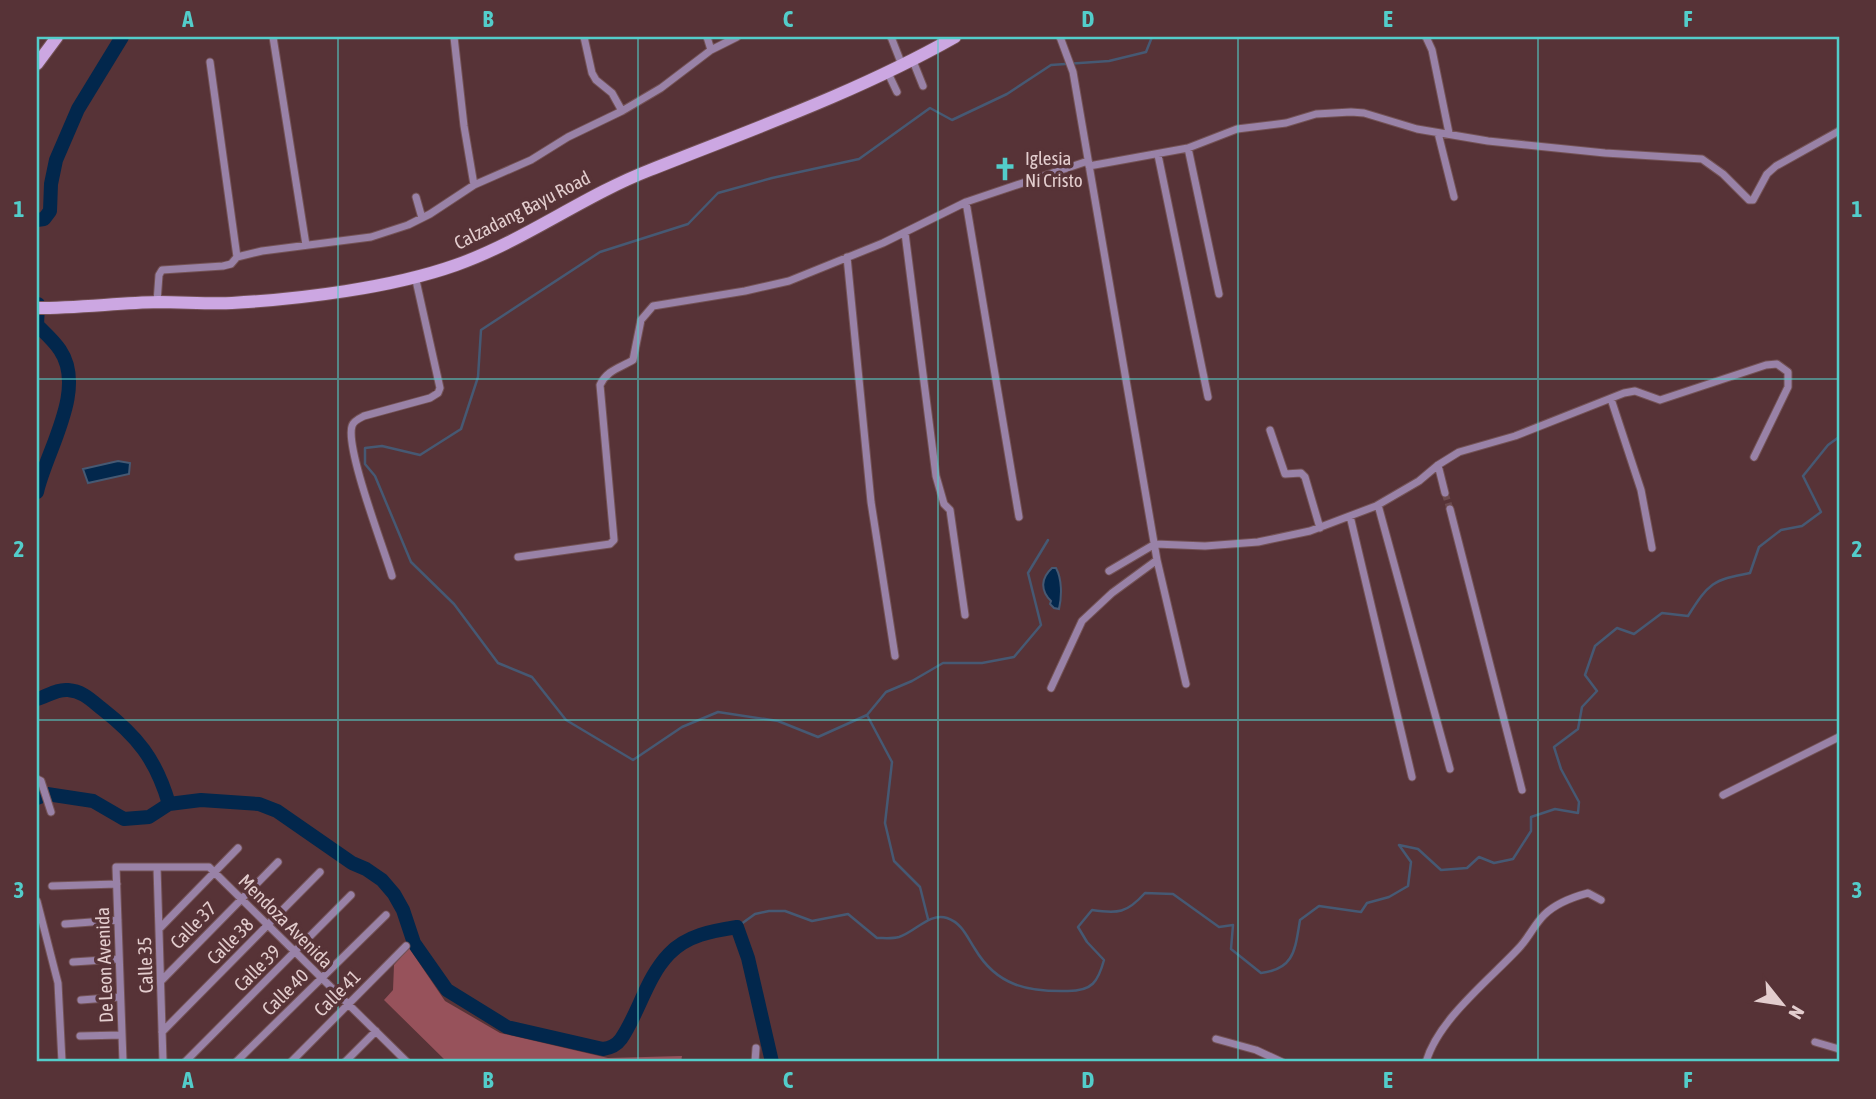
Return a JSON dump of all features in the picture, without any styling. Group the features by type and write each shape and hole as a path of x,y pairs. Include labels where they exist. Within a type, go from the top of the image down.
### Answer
{"street":[{"path":"37,64 57,37"},
{"path":"273,37 306,245"},
{"path":"454,37 474,185"},
{"path":"584,37 592,73 596,80 612,93 622,111"},
{"path":"707,37 711,50"},
{"path":"157,302 159,275 162,270 223,266 231,264 237,257 371,236 422,218 474,185 531,160 568,137 622,111 661,88 711,50 737,37"},
{"path":"891,37 923,86"},
{"name":"Calzadang Bayu Road","path":"37,308 157,302 230,303 309,297 453,266 490,253 620,182 888,73 955,37"},
{"path":"1060,37 1073,72 1143,492 1186,684"},
{"path":"1426,37 1432,50 1449,133"},
{"path":"209,62 237,257"},
{"path":"888,73 897,92"},
{"path":"518,557 610,544 614,540 600,385 611,371 634,360 641,320 653,306 789,281 905,233 966,202 1089,163 1158,155 1188,148 1237,129 1286,123 1316,114 1351,112 1438,133 1488,141 1702,159 1714,166 1749,200 1753,200 1767,174 1776,166 1839,131"},
{"path":"1438,133 1454,197"},
{"path":"1188,148 1219,295"},
{"path":"1158,155 1208,397"},
{"path":"416,197 422,218"},
{"path":"966,202 1019,517"},
{"path":"905,233 936,476 944,504 950,510 965,615"},
{"path":"847,257 871,502 895,656"},
{"path":"392,576 353,453 352,427 356,421 383,409 430,398 438,393 440,388 415,276"},
{"path":"1110,571 1155,544 1205,546 1258,542 1301,534 1378,505 1419,481 1459,452 1515,436 1635,391 1660,400 1766,365 1777,364 1788,372 1788,387 1754,457"},
{"path":"1611,399 1641,489 1652,548"},
{"path":"1270,430 1285,474 1301,473 1305,477 1320,528"},
{"path":"1438,465 1445,493"},
{"path":"1378,505 1450,769"},
{"path":"1450,509 1522,790"},
{"path":"1350,516 1412,777"},
{"path":"1051,688 1082,621 1112,593 1157,560"},
{"path":"1723,795 1839,737"},
{"path":"37,779 41,781 51,811"},
{"path":"159,929 238,848"},
{"name":"Calle 37","path":"161,981 278,862"},
{"name":"Mendoza Avenida","path":"116,867 209,867 349,1004 402,1060"},
{"name":"De Leon Avenida","path":"116,867 122,1062"},
{"name":"Calle 35","path":"157,867 163,1062"},
{"name":"Calle 38","path":"162,1032 320,872"},
{"path":"52,886 117,884"},
{"path":"1426,1062 1432,1047 1462,1006 1520,947 1545,914 1563,902 1588,893 1601,900"},
{"name":"Calle 39","path":"185,1062 351,895"},
{"path":"37,901 58,983 62,1062"},
{"name":"Calle 40","path":"236,1062 386,915"},
{"path":"65,924 118,919"},
{"name":"Calle 41","path":"291,1062 406,946"},
{"path":"73,962 119,959"},
{"path":"81,1000 120,997"},
{"path":"345,1062 376,1031"},
{"path":"80,1037 122,1035"},
{"path":"1216,1039 1256,1050 1282,1062"},
{"path":"1815,1042 1839,1049"},
{"path":"755,1062 756,1048"}],"shaded area":[{"path":"409,948 445,1001 500,1033 608,1058 682,1056 681,1062 447,1062 384,1000 393,990 394,965"}],"water":[{"path":"118,461 130,463 129,474 88,483 83,469"},
{"path":"1052,568 1056,568 1060,582 1059,609 1050,604 1044,588 1044,580"}],"waterway":[{"path":"37,220 44,219 50,211 51,184 56,160 78,109 122,37"},
{"path":"928,919 920,887 894,861 885,823 892,762 867,715 818,737 778,721 718,712 682,727 633,760 566,720 532,677 498,663 454,604 411,562 375,476 365,464 365,448 382,446 420,455 461,429 478,377 481,330 600,252 688,224 718,193 859,159 930,108 952,120 1007,94 1051,65 1109,61 1146,52 1152,37"},
{"path":"37,492 62,421 69,383 67,366 60,350 37,325 38,304"},
{"path":"737,927 755,914 769,911 785,911 812,921 848,914 877,938 891,938 905,935 935,918 947,918 960,927 984,961 1004,979 1027,988 1076,991 1093,984 1104,960 1087,942 1078,927 1092,910 1122,911 1145,893 1173,894 1219,927 1233,925 1231,949 1261,973 1281,967 1291,956 1300,920 1319,906 1361,912 1367,903 1389,897 1408,886 1411,862 1399,845 1418,849 1441,870 1467,868 1479,857 1494,863 1513,859 1531,831 1531,817 1555,809 1578,813 1579,802 1561,769 1554,747 1578,729 1582,707 1597,691 1585,675 1595,646 1617,628 1634,634 1662,613 1688,616 1701,596 1713,585 1727,578 1750,573 1759,547 1781,530 1802,526 1821,512 1803,476 1828,445 1839,437"},
{"path":"867,715 886,692 943,663 982,663 1014,657 1041,625 1028,573 1048,540"},
{"path":"37,699 68,690 82,694 93,702 125,728 144,750 158,774 169,804"},
{"path":"37,798 47,794 93,801 124,819 149,817 169,804 201,800 259,804 277,811 352,863 382,880 403,910 414,943 447,990 507,1027 603,1049 613,1046 621,1039 654,974 669,954 684,942 700,935 737,927 748,958 772,1062"}],"tunnel":[{"path":"1445,493 1450,509"}],"place":[{"name":"Iglesia Ni Cristo","path":"1005,169"}]}
